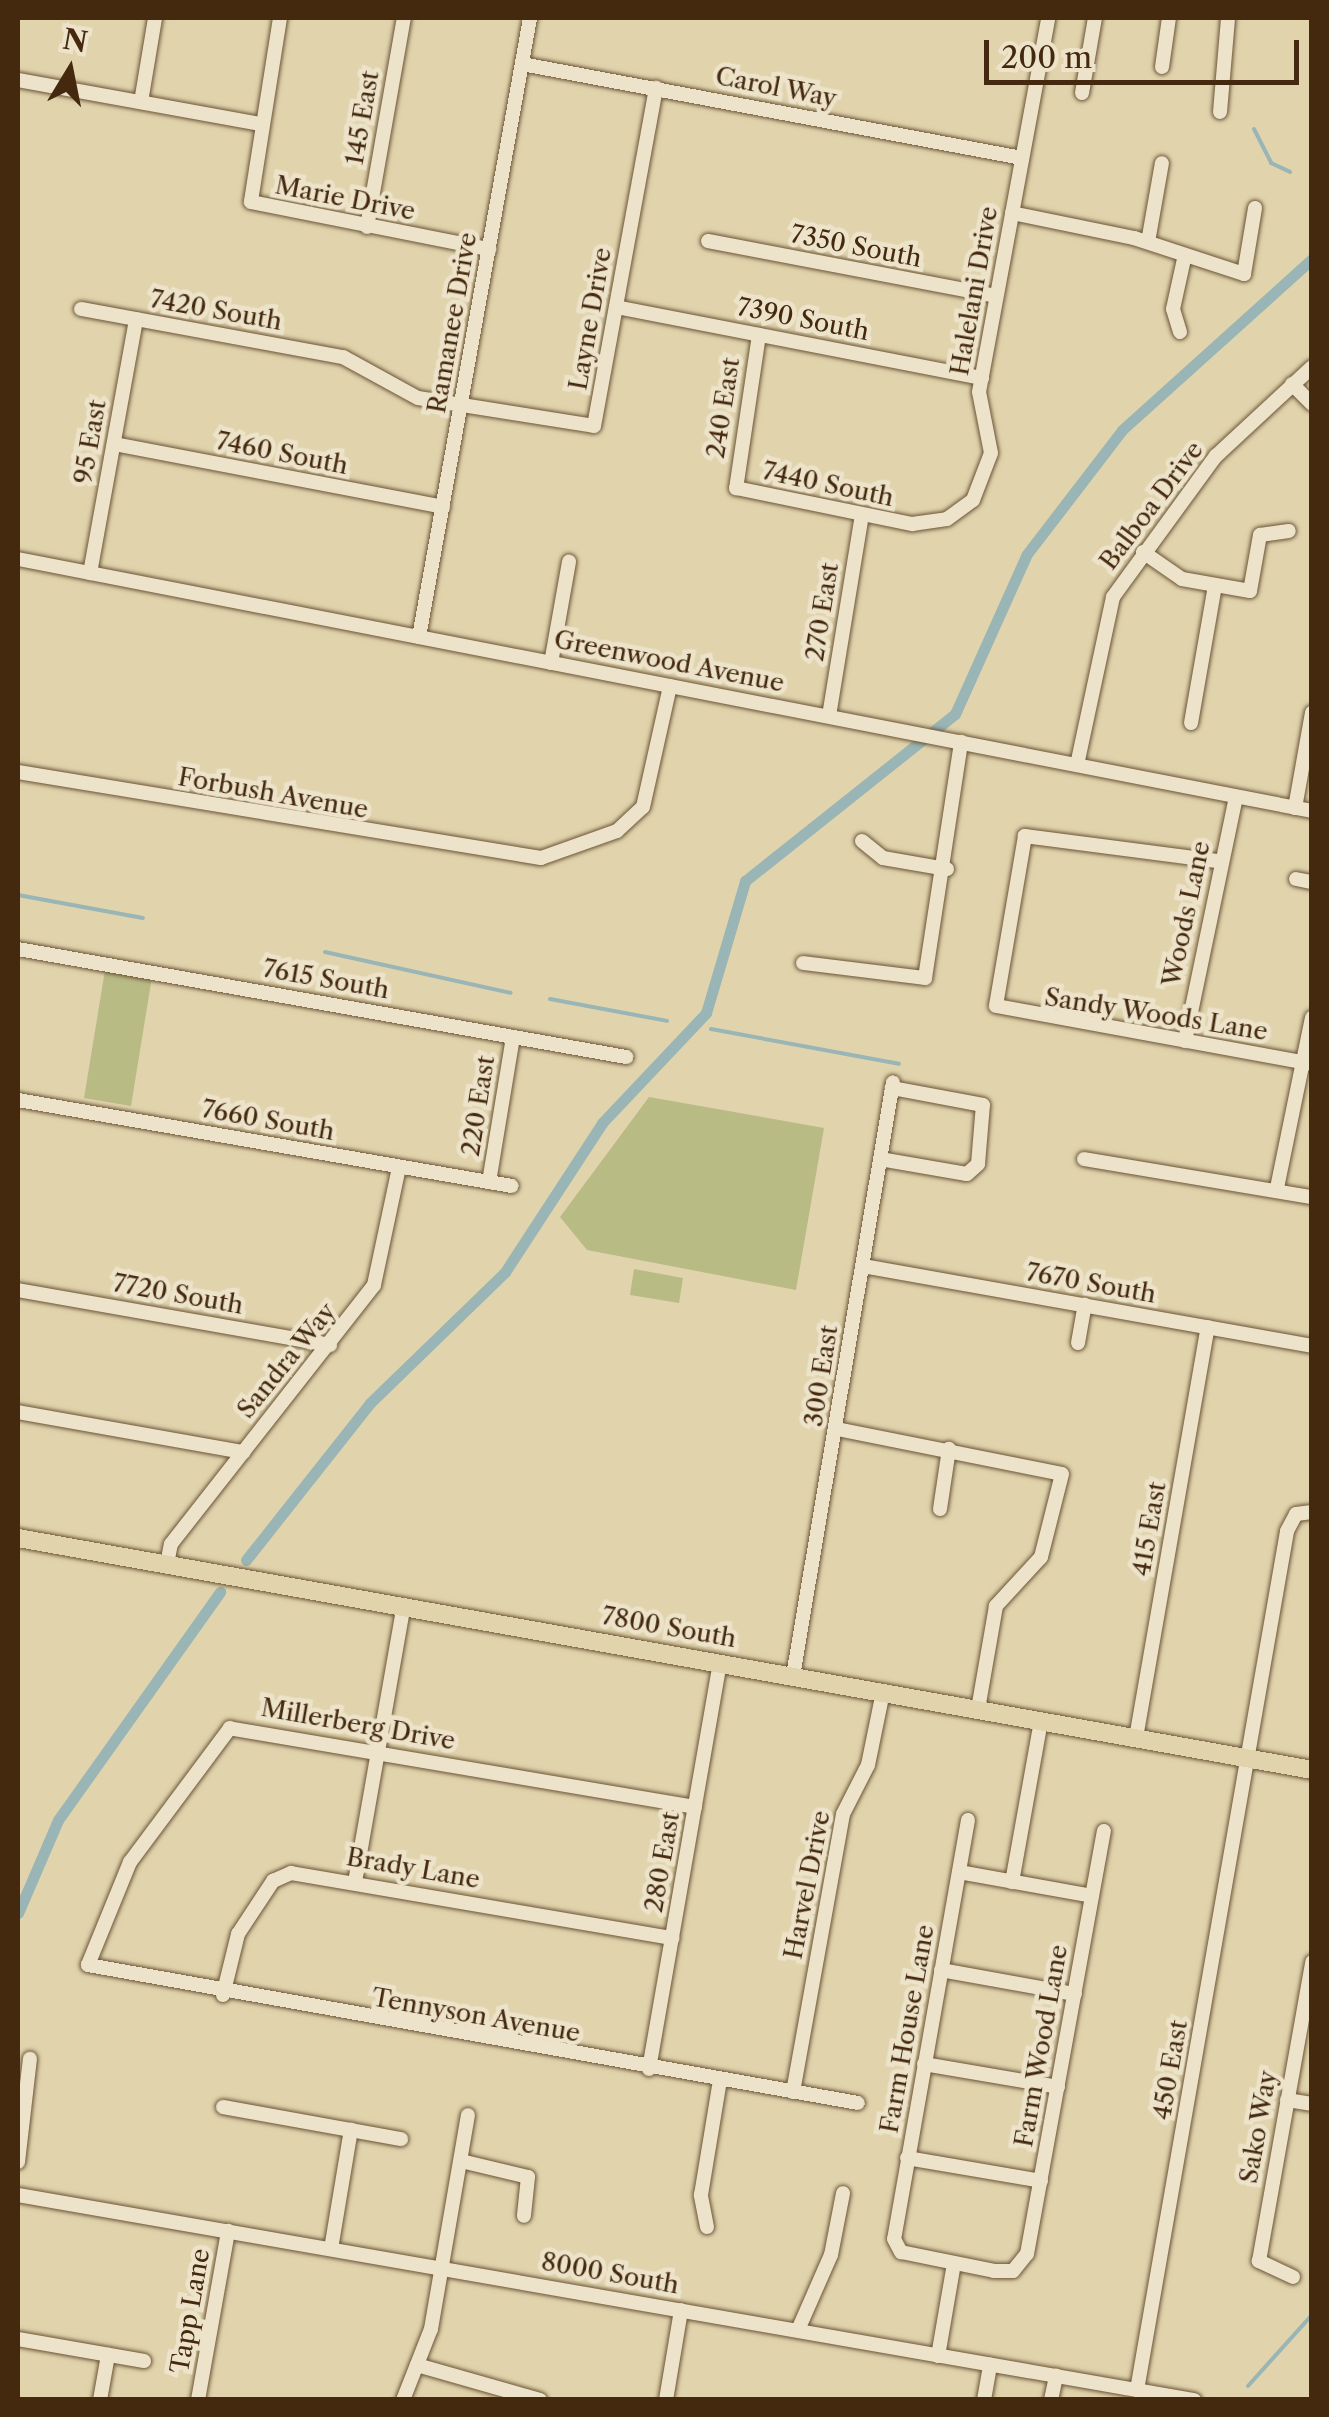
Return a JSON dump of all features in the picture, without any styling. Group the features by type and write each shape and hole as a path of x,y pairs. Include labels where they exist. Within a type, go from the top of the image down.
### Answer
{"main road":[{"name":"7800 South","path":"18,1538 1312,1770"}],"street":[{"path":"141,102 155,18"},
{"path":"18,80 261,124 280,18"},
{"name":"145 East","path":"366,227 404,18"},
{"name":"Ramanee Drive","path":"419,637 530,18"},
{"name":"Halelani Drive","path":"912,524 947,519 982,488 991,452 982,378 1048,18"},
{"path":"1082,93 1096,18"},
{"path":"1162,67 1169,18"},
{"path":"1220,112 1228,18"},
{"name":"Carol Way","path":"522,64 1022,158"},
{"name":"Layne Drive","path":"461,406 594,426 656,88"},
{"name":"Marie Drive","path":"261,124 251,202 489,249"},
{"path":"1148,242 1162,164"},
{"path":"1012,212 1148,242 1184,259 1244,274 1255,208"},
{"name":"7350 South","path":"708,242 996,296"},
{"path":"1180,332 1173,309 1184,259"},
{"name":"7390 South","path":"616,307 982,378"},
{"name":"7420 South","path":"81,309 343,356 406,394 461,406"},
{"name":"95 East","path":"90,573 136,320"},
{"name":"240 East","path":"736,488 758,335"},
{"name":"Balboa Drive","path":"1078,765 1104,620 1143,552 1216,456 1312,367"},
{"path":"1292,384 1312,404"},
{"name":"7460 South","path":"114,444 442,508"},
{"name":"7440 South","path":"736,488 912,524"},
{"name":"270 East","path":"829,716 862,515"},
{"path":"1143,552 1175,576 1250,591 1260,535 1289,531"},
{"name":"Greenwood Avenue","path":"18,559 1312,811"},
{"path":"552,663 569,562"},
{"path":"1191,723 1215,585"},
{"name":"Forbush Avenue","path":"18,772 520,860 617,832 636,816 670,686"},
{"path":"1295,808 1312,713"},
{"path":"803,963 922,981 947,869 956,741"},
{"name":"Woods Lane","path":"1185,1040 1217,861 1236,797"},
{"name":"Sandy Woods Lane","path":"1217,861 1025,836 996,1006 1308,1064"},
{"path":"862,841 883,858 947,869"},
{"name":"7615 South","path":"18,949 626,1058"},
{"path":"1276,1188 1308,1064 1312,1018"},
{"name":"220 East","path":"489,1182 513,1037"},
{"name":"300 East","path":"792,1676 837,1429 880,1159 893,1085 983,1105 978,1164 967,1174 880,1159"},
{"name":"7660 South","path":"18,1100 512,1186"},
{"path":"1084,1159 1312,1197"},
{"name":"Sandra Way","path":"167,1564 171,1544 330,1344 381,1268 399,1166"},
{"name":"7670 South","path":"863,1266 1312,1346"},
{"name":"7720 South","path":"18,1290 330,1344"},
{"path":"1078,1343 1084,1305"},
{"name":"415 East","path":"1136,1738 1208,1328"},
{"path":"18,1412 243,1452"},
{"path":"837,1429 1062,1474 1040,1557 996,1606 978,1709"},
{"path":"940,1509 949,1450"},
{"name":"450 East","path":"1137,2390 1287,1531 1296,1514 1312,1512"},
{"path":"355,1882 404,1605"},
{"name":"280 East","path":"649,2069 720,1663"},
{"name":"Harvel Drive","path":"793,2092 843,1814 868,1765 883,1692"},
{"path":"1012,1882 1041,1721"},
{"name":"Millerberg Drive","path":"88,1965 130,1862 224,1731 378,1751 695,1807"},
{"name":"Farm House Lane","path":"954,2263 897,2246 908,2158 968,1820"},
{"name":"Farm Wood Lane","path":"954,2263 1019,2268 1040,2181 1104,1831"},
{"name":"Brady Lane","path":"223,1995 238,1934 273,1880 302,1872 672,1938"},
{"path":"958,1872 1092,1896"},
{"name":"Sako Way","path":"1293,2277 1259,2261 1312,1962"},
{"name":"Tennyson Avenue","path":"88,1965 223,1995 858,2103"},
{"path":"941,1970 1075,1994"},
{"path":"18,2162 30,2058"},
{"path":"924,2064 1058,2087"},
{"path":"707,2226 700,2195 720,2080"},
{"path":"1287,2100 1312,2104"},
{"path":"224,2107 402,2139"},
{"path":"403,2400 417,2365 442,2268 468,2116"},
{"path":"330,2249 351,2130"},
{"path":"908,2158 1040,2181"},
{"path":"461,2161 528,2177 524,2216"},
{"path":"798,2330 832,2255 843,2193"},
{"name":"8000 South","path":"18,2196 1194,2400"},
{"name":"Tapp Lane","path":"198,2400 228,2231"},
{"path":"938,2356 954,2263"},
{"path":"666,2400 682,2310"},
{"path":"18,2340 144,2362"},
{"path":"100,2400 108,2355"},
{"path":"984,2400 990,2364"},
{"path":"417,2365 540,2400"},
{"path":"1052,2400 1056,2376"}],"green space":[{"path":"105,970 152,977 131,1106 84,1098"},
{"path":"649,1097 824,1128 796,1290 587,1250 560,1217"},
{"path":"634,1269 683,1278 679,1303 630,1295"}],"waterway":[{"path":"1254,129 1271,163 1290,172"},
{"path":"246,1560 370,1403 505,1272 602,1123 706,1013 745,881 955,714 1027,554 1122,430 1312,259"},
{"path":"18,895 143,918"},
{"path":"325,952 511,993"},
{"path":"550,999 667,1021"},
{"path":"711,1029 899,1064"},
{"path":"18,1913 58,1820 220,1592"},
{"path":"1248,2386 1312,2315"}]}
